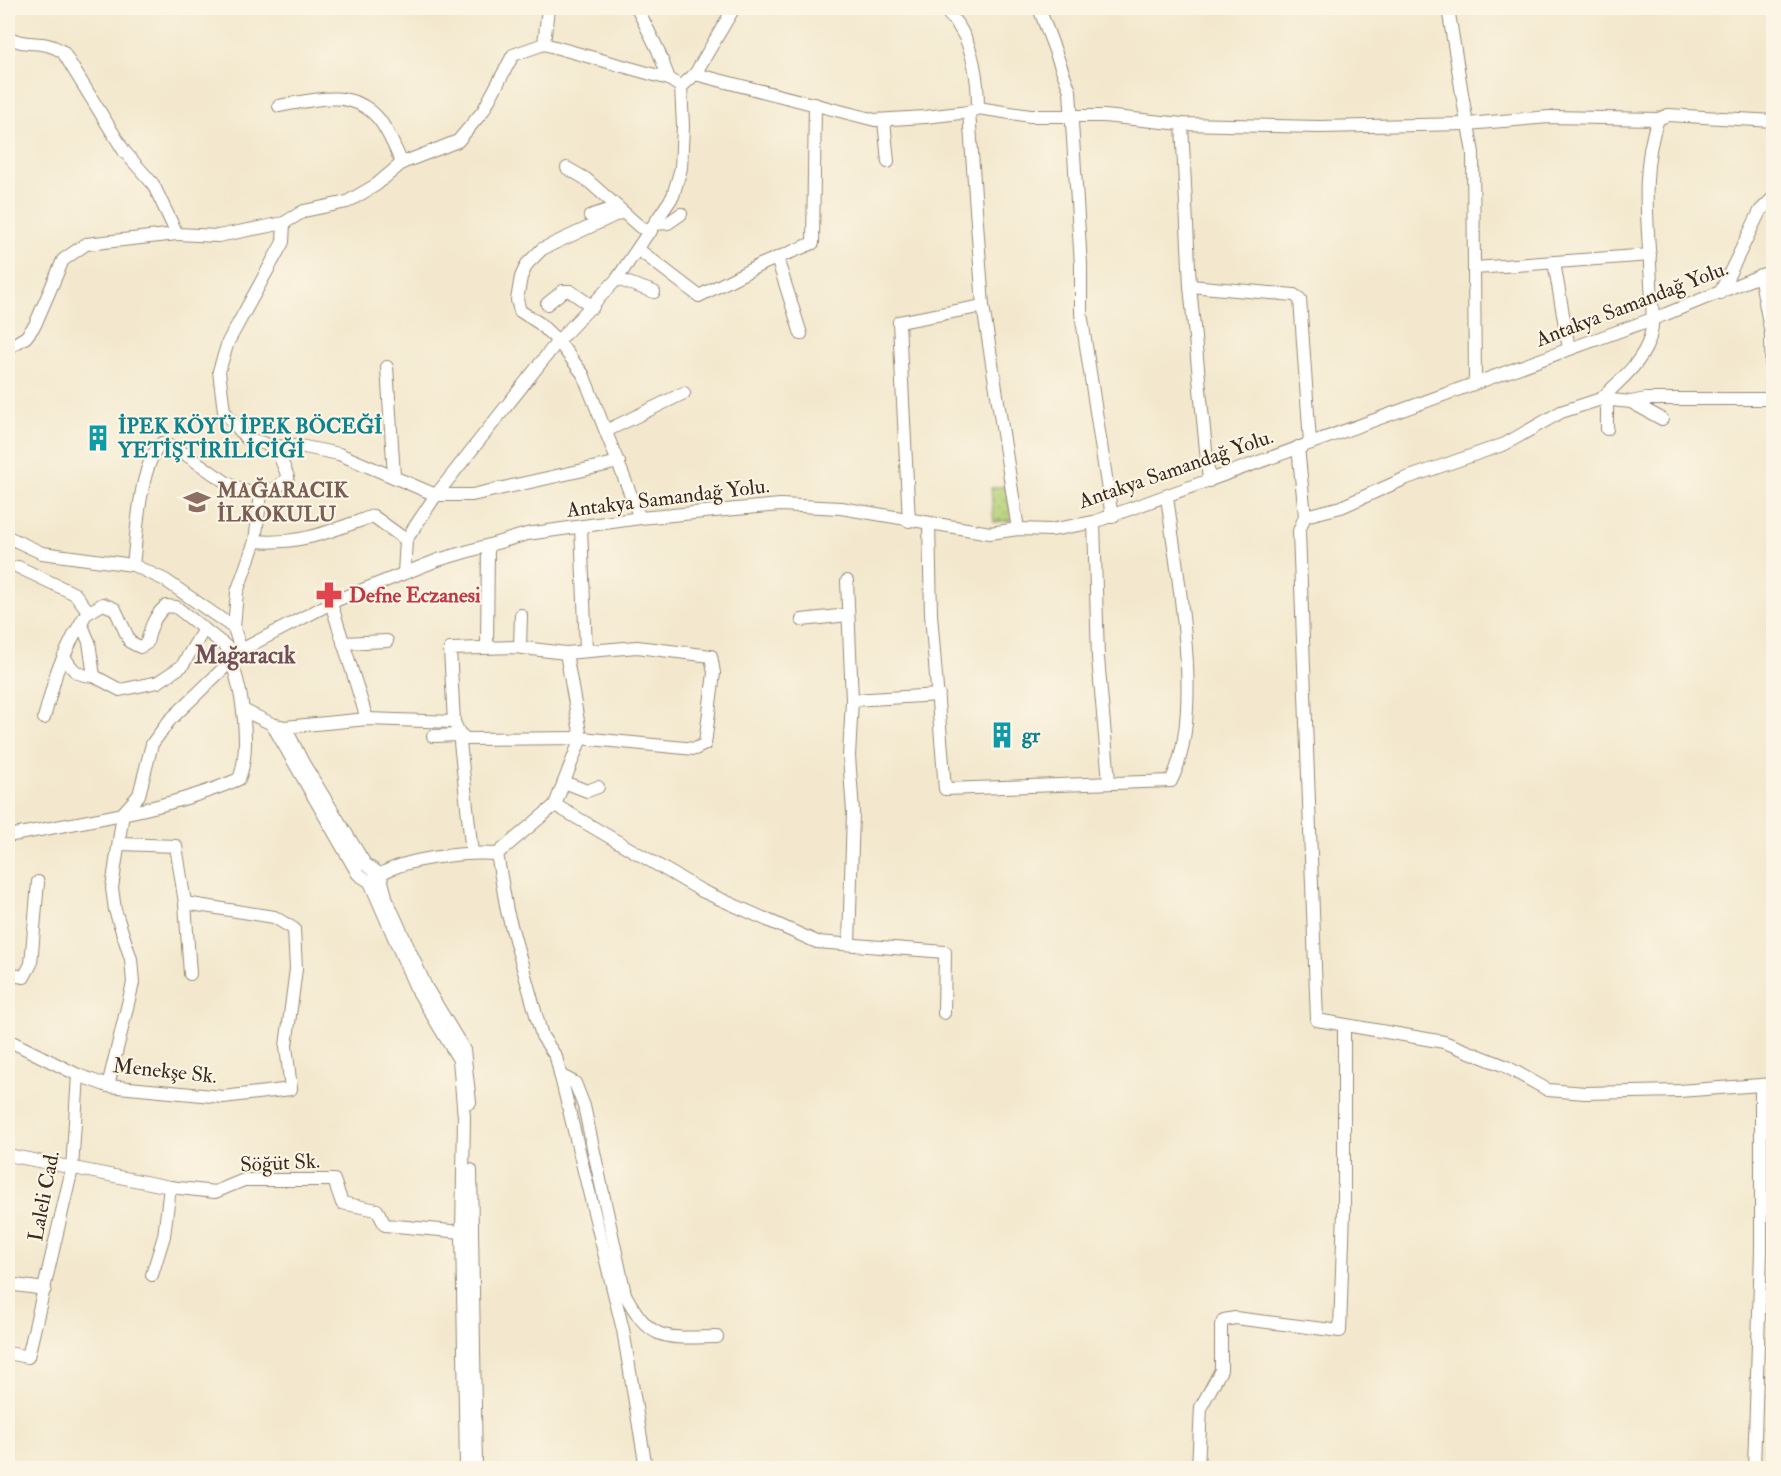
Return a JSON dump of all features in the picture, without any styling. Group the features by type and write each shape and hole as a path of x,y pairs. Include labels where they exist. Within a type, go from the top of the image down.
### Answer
{"street":[{"path":"544,44 548,8"},
{"path":"637,8 658,50 669,79"},
{"path":"681,87 695,74 734,8"},
{"path":"944,8 962,30 978,86 974,110 983,306 1018,529"},
{"path":"1039,8 1070,91 1081,265 1081,313 1112,517"},
{"path":"1448,8 1473,153 1475,382"},
{"path":"8,37 23,42 52,45 63,52 124,151 153,184 177,234"},
{"path":"8,348 26,337 35,325 63,260 86,244 177,234 218,236 284,223 304,211 347,202 376,185 402,163 458,141 483,111 513,55 544,44 669,79 681,87"},
{"path":"695,74 875,120 974,110 1030,116 1071,115 1182,124 1319,128 1468,124 1549,117 1658,119 1668,115 1773,122"},
{"path":"404,573 406,540 436,495 558,341 593,308 617,279 639,250 673,196 681,168 683,126 681,87"},
{"path":"279,106 324,98 348,98 377,117 402,163"},
{"path":"639,250 699,296 813,243 815,104"},
{"path":"1607,429 1604,400 1638,363 1649,341 1652,318 1648,154 1658,119"},
{"path":"884,120 888,162"},
{"path":"1182,124 1190,286 1209,481"},
{"path":"567,168 586,179 629,225"},
{"path":"1720,293 1760,211 1773,197"},
{"path":"590,216 608,210 640,227 653,228 668,223 681,214"},
{"path":"617,214 542,249 527,264 521,277 517,300 520,311 539,323 558,341 583,374 640,518"},
{"path":"284,223 283,242 228,342 219,371 224,411 246,438 276,447 295,446 339,454 394,476 417,489 436,495 472,495 619,462"},
{"path":"1474,268 1650,255"},
{"path":"777,258 801,334"},
{"path":"1554,262 1569,349"},
{"name":"Antakya Samandağ Yolu.","path":"123,813 139,795 152,744 169,721 236,655 331,603 438,560 527,534 640,518 780,505 841,508 990,533 1018,529 1051,530 1094,522 1720,293 1773,270"},
{"path":"1305,516 1341,507 1404,478 1505,444 1561,412 1604,400 1631,402 1646,399 1773,399 1771,334 1760,275 1773,275"},
{"path":"617,279 654,292"},
{"path":"1190,286 1294,295 1300,298 1305,516 1299,531 1317,1020 1444,1042 1505,1066 1548,1090 1585,1093 1655,1092 1767,1084 1754,1468"},
{"path":"547,304 563,291 570,291 593,308"},
{"path":"909,521 899,322 983,306"},
{"path":"387,367 394,476"},
{"path":"606,431 684,393"},
{"path":"1631,402 1662,419"},
{"path":"134,565 146,473 155,448 162,443 177,447 228,484 248,492 261,494 281,485 288,477 276,447"},
{"path":"8,836 123,813 218,788 239,779 243,769 243,710 234,628 237,592 255,541 261,494"},
{"path":"929,524 931,614 939,695 940,750 945,789 1110,781 1171,781 1180,763 1186,725 1185,667 1167,496"},
{"path":"255,541 279,543 302,541 373,516 406,540"},
{"path":"1094,522 1098,658 1110,781"},
{"path":"581,528 586,650"},
{"path":"8,537 42,552 134,565 165,580 234,628"},
{"path":"487,646 488,546"},
{"path":"18,567 75,594 89,612"},
{"path":"847,581 852,700 849,756 853,812 849,944"},
{"path":"331,603 367,719"},
{"path":"44,718 64,656 81,623 89,612 104,604 115,609 130,642 140,647 147,643 158,612 166,606 176,607 236,655"},
{"path":"520,647 521,615"},
{"path":"801,620 849,615"},
{"path":"81,623 88,642 94,676"},
{"path":"64,656 71,668 81,676 94,676 115,689 158,682 182,666 204,629"},
{"path":"344,643 387,641"},
{"path":"243,710 272,724 285,727 367,719 458,730 466,738 581,738 695,748 705,744 714,673 711,656 637,647 566,653 520,647 487,646 450,649 458,730 472,853"},
{"path":"272,724 358,874 375,878 444,856 472,853 497,854 555,805 581,738 566,653"},
{"path":"852,700 939,695"},
{"path":"285,727 303,763 375,878 426,987 464,1050 469,1080 476,1468"},
{"path":"434,736 458,730"},
{"path":"564,782 587,791 598,787"},
{"path":"555,805 702,891 817,942 945,952 944,1013"},
{"path":"108,1086 133,983 131,959 115,910 112,888 123,813"},
{"path":"120,844 176,846 186,903 190,974"},
{"path":"497,854 510,923 542,1036 556,1057 623,1330 646,1468"},
{"path":"375,878 416,988 459,1060 464,1117 462,1232 466,1468"},
{"path":"8,974 24,977 31,964 38,882"},
{"name":"Menekşe Sk.","path":"8,1040 78,1075 108,1086 223,1098 291,1089 286,1046 296,969 294,929 274,917 186,903"},
{"path":"1198,1468 1202,1407 1221,1370 1221,1325 1224,1320 1235,1318 1340,1331 1344,1210 1344,1025"},
{"name":"Laleli Cad.","path":"8,1353 28,1357 72,1169 78,1075"},
{"path":"560,1075 575,1083 584,1106 625,1294 639,1321 655,1333 681,1338 717,1337"},
{"name":"Söğüt Sk.","path":"8,1155 72,1169 215,1192 244,1180 334,1180 342,1203 377,1210 386,1225 462,1232"},
{"path":"152,1275 164,1236 170,1186"},
{"path":"8,1284 45,1289"}],"green space":[{"path":"1008,486 1011,520 994,522 991,488"}],"place":[{"name":"İPEK KÖYÜ İPEK BÖCEĞİ YETİŞTİRİLİCİĞİ","path":"98,438"},
{"name":"MAĞARACIK İLKOKULU","path":"197,502"},
{"name":"Defne Eczanesi","path":"329,595"},
{"name":"gr","path":"1002,735"}],"district":[{"name":"Mağaracık","path":"245,655"}]}
